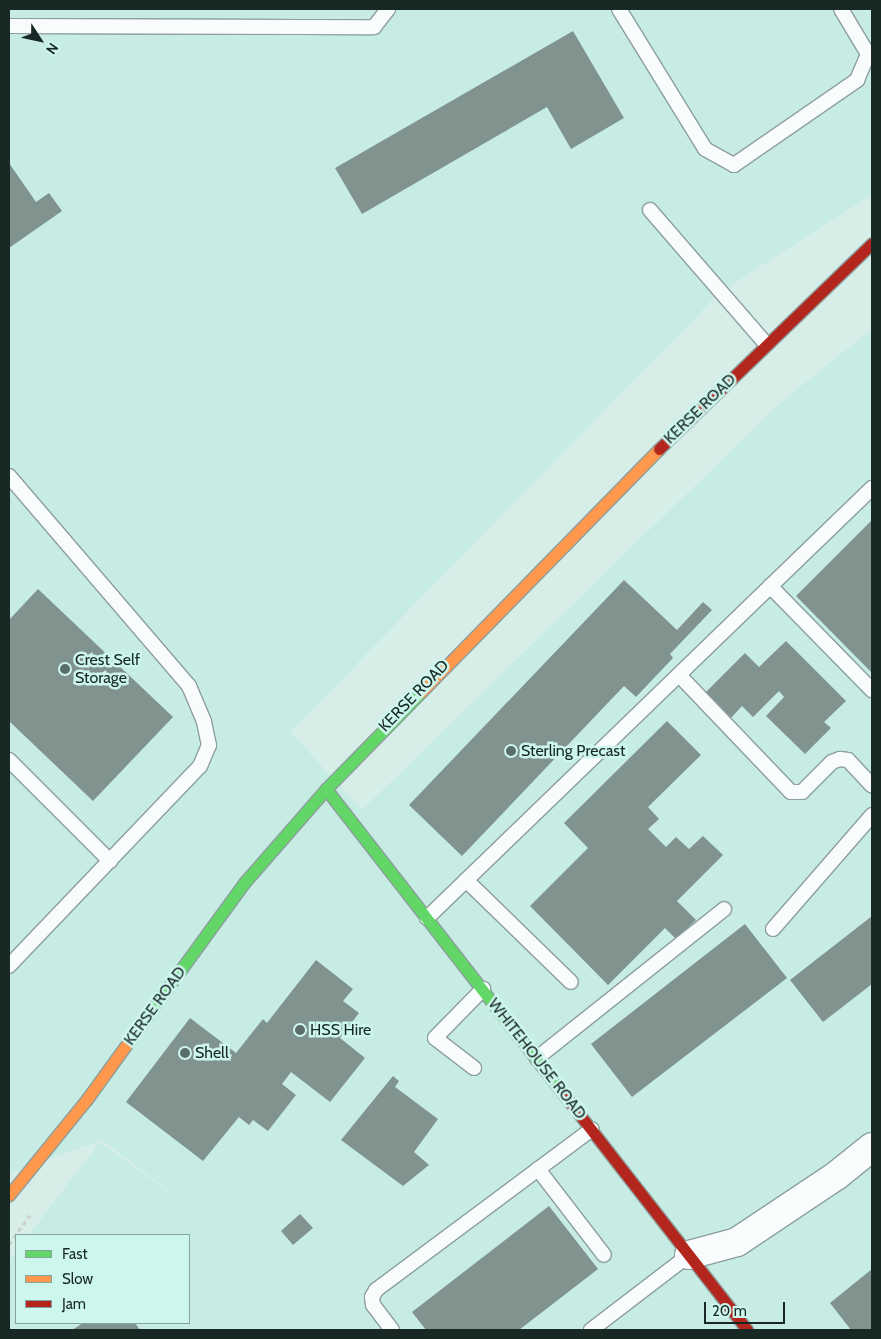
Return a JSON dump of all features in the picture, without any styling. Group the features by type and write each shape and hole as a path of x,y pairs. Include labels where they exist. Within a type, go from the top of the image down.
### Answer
{"main road":[{"name":"KERSE ROAD","path":"9,1195 87,1099 244,883 326,789 637,470 872,244"},
{"name":"WHITEHOUSE ROAD","path":"326,789 747,1330"}],"street":[{"path":"689,1255 738,1242 836,1176 872,1147"}],"lane":[{"path":"9,26 374,27 388,9"},
{"path":"619,9 705,149 734,164 858,80 868,54 840,9"},
{"path":"650,210 766,344"},
{"path":"9,476 189,686 204,722 208,745 200,766 9,966"},
{"path":"428,918 872,488"},
{"path":"770,586 872,690"},
{"path":"678,675 791,792 802,792 832,762 840,759 848,760 872,786"},
{"path":"9,760 110,861"},
{"path":"773,929 872,815"},
{"path":"466,880 571,982"},
{"path":"537,1058 724,909"},
{"path":"474,1068 435,1038 483,990"},
{"path":"392,1330 373,1305 372,1297 376,1290 592,1130"},
{"path":"538,1169 604,1255"},
{"path":"591,1330 689,1255"}],"shaded area":[{"path":"9,9 872,9 872,194 719,293 290,732 362,810 777,406 872,329 872,1330 9,1330 9,1262 15,1253 15,1324 190,1324 190,1234 30,1234 100,1142 230,1236 102,1140 9,1173"}],"building":[{"path":"573,31 624,118 571,149 547,107 362,214 335,168"},
{"path":"9,163 36,202 49,193 62,211 9,248"},
{"path":"872,520 872,673 796,596"},
{"name":"Sterling Precast","path":"624,580 677,630 703,602 712,610 670,654 673,658 636,697 624,686 462,856 409,805"},
{"name":"Crest Self Storage","path":"38,589 173,717 93,801 9,721 9,620"},
{"path":"786,641 846,701 824,722 831,728 805,754 766,716 784,697 779,691 753,717 742,706 730,719 705,693 745,653 759,667"},
{"path":"667,721 701,755 648,807 659,819 648,829 666,847 676,837 689,849 703,836 723,855 677,901 696,920 676,939 665,928 608,985 530,906 588,848 564,823"},
{"path":"872,916 872,984 823,1022 790,980"},
{"path":"745,924 787,978 632,1097 591,1044"},
{"path":"316,960 353,989 343,1001 359,1013 340,1038 365,1058 330,1102 291,1072 282,1084 296,1095 268,1131 253,1120 249,1125 239,1117 203,1161 126,1102 190,1018 236,1053 263,1019 267,1023"},
{"path":"393,1076 399,1081 395,1087 438,1119 414,1152 429,1165 403,1186 341,1140"},
{"path":"549,1206 598,1269 519,1330 426,1330 412,1312"},
{"path":"300,1214 313,1228 293,1245 281,1231"},
{"path":"872,1269 872,1330 851,1330 830,1303"},
{"path":"81,1324 136,1324 140,1330 72,1330"}],"traffic: fast":[{"path":"147,1016 244,883 326,789 421,692"},
{"path":"326,789 558,1087"}],"traffic: slow":[{"path":"421,692 659,449"},
{"path":"9,1195 87,1099 147,1016"}],"traffic: jam":[{"path":"659,449 872,243"},
{"path":"558,1087 747,1330"}],"place":[{"name":"Crest Self Storage","path":"65,669"},
{"name":"Sterling Precast","path":"511,751"},
{"name":"HSS Hire","path":"300,1030"},
{"name":"Shell","path":"185,1053"}]}
